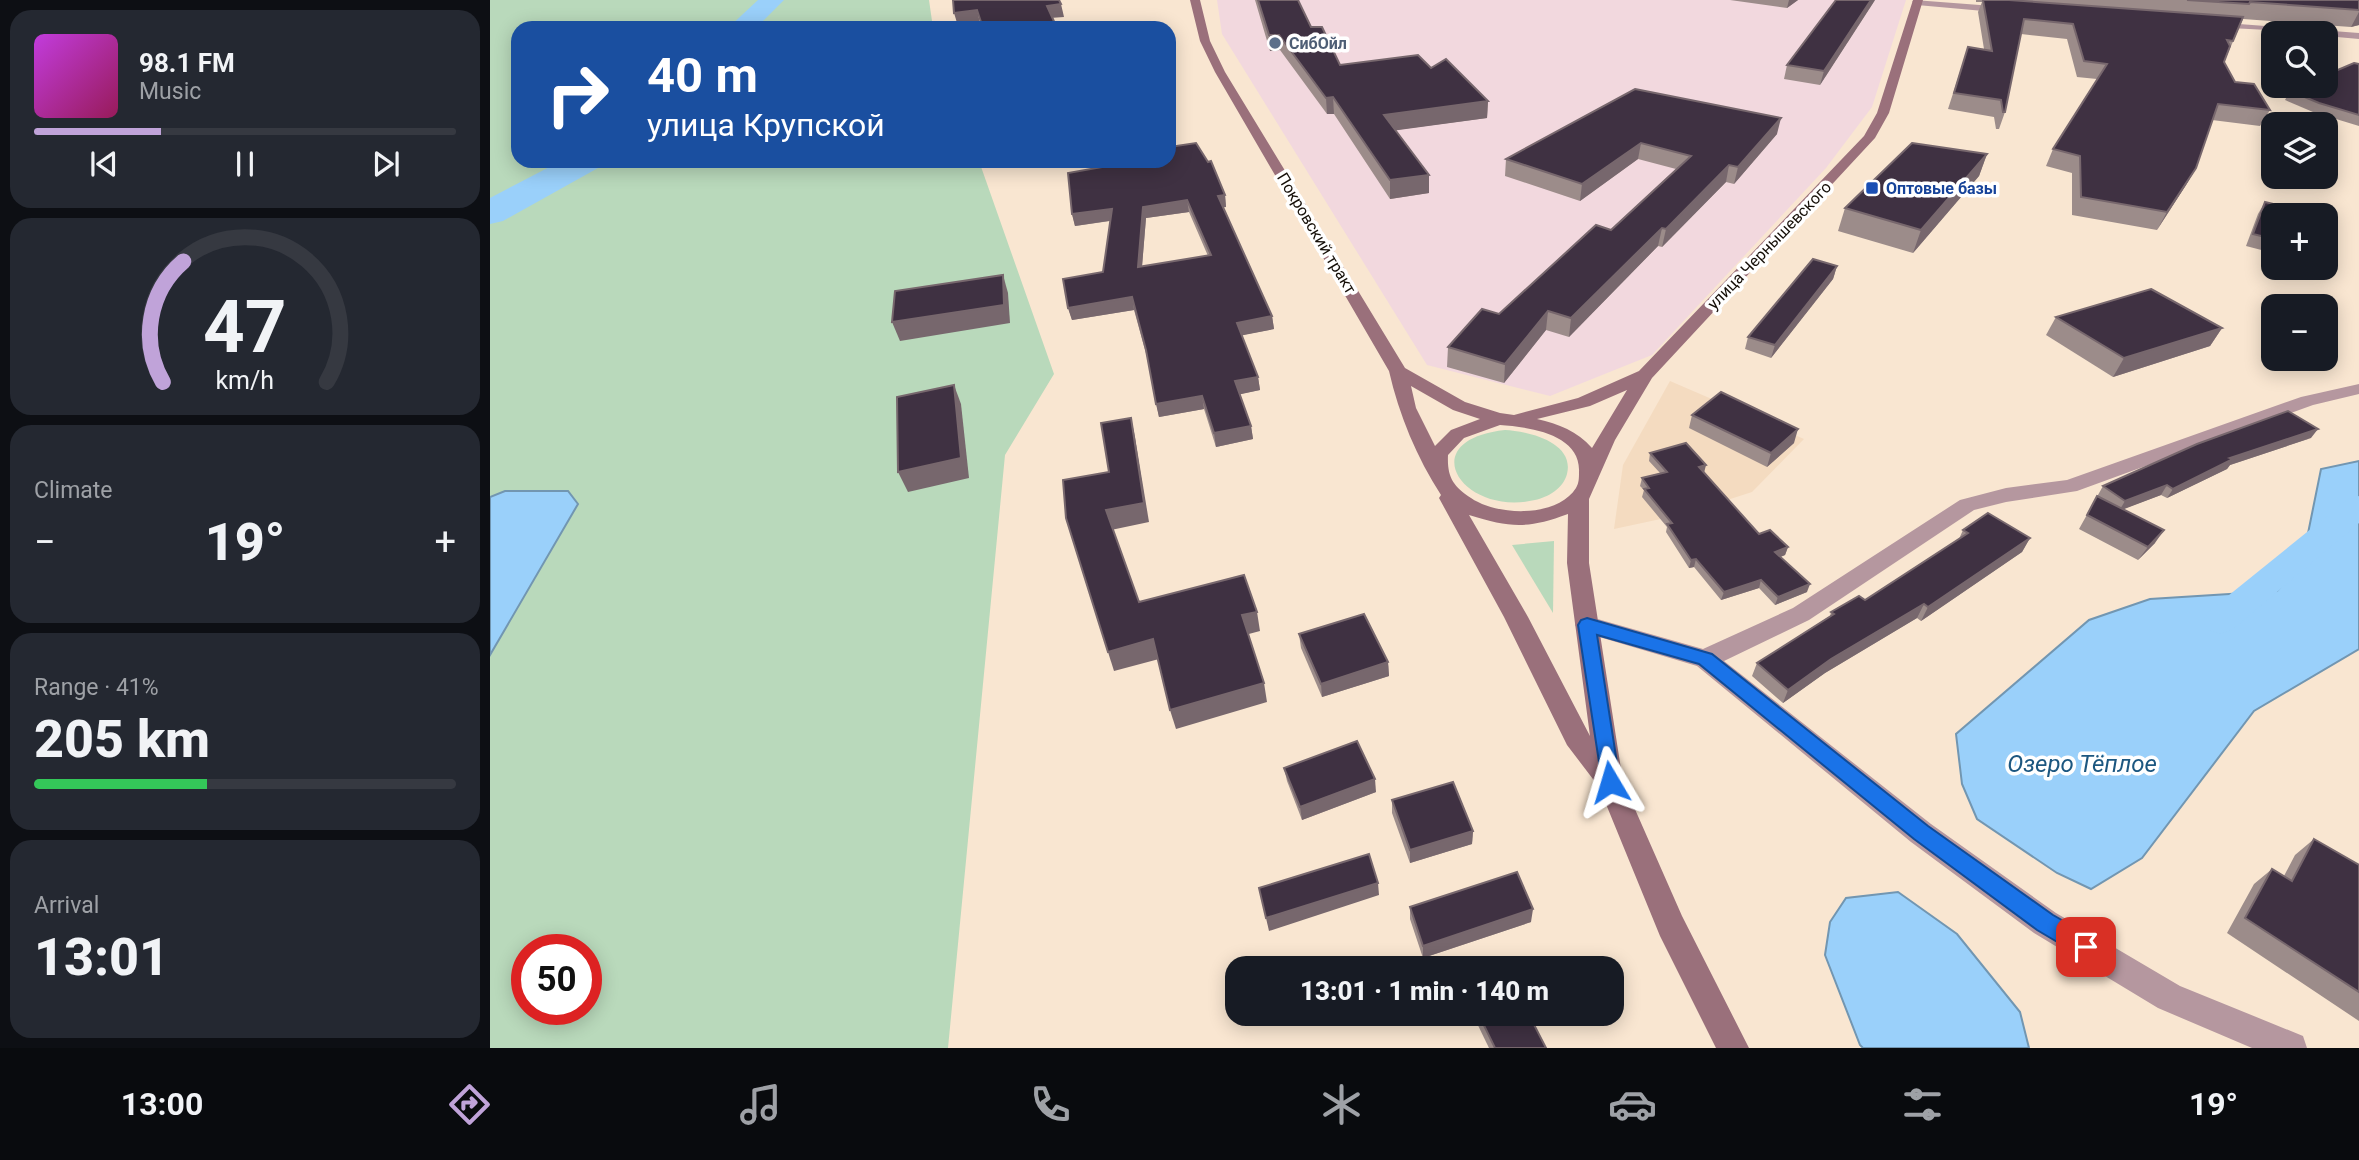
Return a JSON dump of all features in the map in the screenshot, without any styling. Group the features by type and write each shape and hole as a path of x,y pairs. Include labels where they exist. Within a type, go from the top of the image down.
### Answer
{"main road":[{"name":"Покровский тракт","path":"1195,0 1205,41 1220,72 1398,372 1407,408 1440,479 1516,617 1576,737 1610,782"},
{"name":"улица Чернышевского","path":"1590,474 1605,440 1645,374 1869,138 1883,113 1918,1"},
{"path":"1398,372 1459,405 1503,419 1544,425 1572,440 1589,462 1587,487 1579,499 1548,515 1507,518 1468,508 1440,479 1437,457 1450,438 1475,424 1503,419 1584,402 1645,374"},
{"path":"1579,499 1578,563 1610,782 1671,926 1733,1048"}],"street":[{"path":"1918,1 2015,10"},
{"path":"2196,24 2261,29"},
{"path":"2338,34 2359,36"},
{"path":"1705,659 1801,614 1967,505 2006,495 2070,486 2245,422 2307,401 2359,388"},
{"path":"1587,625 1705,659 1921,832 2045,923 2169,997 2291,1048"}],"shaded area":[{"path":"1217,0 1906,0 1872,107 1826,168 1652,355 1550,396 1427,365 1222,34"},
{"path":"1670,381 1804,439 1752,492 1684,514 1614,529 1623,465"}],"green space":[{"path":"490,0 929,0 932,21 511,21 511,168 981,168 1054,374 1005,455 948,1048 490,1048"},
{"path":"1505,430 1536,436 1557,446 1568,463 1567,474 1559,488 1540,499 1509,502 1486,498 1469,488 1458,475 1454,461 1460,448 1477,437"},
{"path":"1554,541 1553,613 1512,545"}],"water":[{"name":"Озеро Тёплое","path":"2359,461 2359,649 2254,711 2142,858 2091,889 2057,873 1977,819 1962,784 1956,734 2089,620 2150,599 2277,591 2302,563 2321,469"},
{"path":"505,491 568,491 578,504 490,655 490,497"},
{"path":"1898,892 1957,934 2020,1012 2029,1048 1863,1048 1860,1045 1825,955 1830,922 1846,898"}],"building":[{"path":"953,0 1059,0 1061,4 1047,6 1054,21 981,21 977,10 954,13"},
{"path":"1258,0 1298,0 1311,27 1322,27 1340,65 1418,55 1431,68 1446,59 1488,101 1384,115 1429,175 1390,180 1333,97 1326,98 1279,35 1269,35"},
{"path":"1836,0 1871,0 1824,71 1787,65"},
{"path":"1983,0 2243,17 2233,41 2227,40 2230,46 2224,62 2235,82 2254,84 2270,110 2218,104 2196,168 2167,212 2081,197 2080,156 2053,149 2107,64 2084,61 2073,24 2024,19 2003,112 2001,100 1954,93 1968,47 1992,51"},
{"path":"2187,0 2359,0 2359,10 2250,2"},
{"path":"2354,63 2359,64 2359,115 2307,98 2338,98 2338,70"},
{"path":"1635,89 1781,118 1738,167 1729,165 1666,229 1662,228 1571,318 1548,311 1505,364 1448,347 1482,309 1499,314 1596,225 1611,230 1691,156 1641,143 1582,184 1506,159"},
{"path":"1196,143 1208,162 1211,161 1225,195 1218,196 1272,316 1237,323 1258,377 1235,381 1251,426 1214,433 1202,396 1156,404 1132,297 1068,308 1063,279 1103,272 1112,209 1072,214 1068,173 1096,168 1176,168 1176,146","holes":["1187,200 1211,255 1138,267 1143,207"]},
{"path":"1912,143 1987,154 1921,230 1845,208"},
{"path":"2261,213 2261,236 2253,234"},
{"path":"1813,259 1837,266 1775,345 1748,337"},
{"path":"1003,275 1004,305 892,322 895,291"},
{"path":"2151,289 2222,328 2124,358 2056,317"},
{"path":"954,385 961,458 898,472 897,397"},
{"path":"1721,392 1798,429 1771,453 1692,415"},
{"path":"2288,411 2318,429 2230,458 2233,459 2173,489 2167,485 2125,501 2103,486 2197,444"},
{"path":"1131,418 1144,503 1106,510 1139,602 1244,575 1257,612 1242,615 1264,683 1170,710 1153,639 1108,652 1066,518 1063,480 1109,472 1101,423"},
{"path":"1686,443 1706,465 1699,467 1759,534 1770,530 1788,547 1775,552 1810,584 1778,597 1761,580 1724,592 1696,559 1691,560 1667,524 1672,523 1644,489 1649,488 1642,478 1667,472 1650,453"},
{"path":"2097,496 2164,530 2148,547 2087,515"},
{"path":"1988,513 2030,538 1928,607 1924,604 1831,659 1788,690 1757,663 1834,614 1831,612 1859,596 1865,600 1968,533 1963,530"},
{"path":"1364,614 1388,662 1321,684 1299,634"},
{"path":"1357,741 1375,779 1300,807 1284,768"},
{"path":"1453,782 1473,831 1410,850 1392,800"},
{"path":"2314,839 2359,865 2359,992 2245,918 2272,869 2292,881"},
{"path":"1369,854 1378,883 1266,918 1259,888"},
{"path":"1517,872 1533,909 1423,946 1410,907"},
{"path":"1484,1026 1535,1026 1546,1048 1495,1048"}],"waterway":[{"path":"749,21 772,0"},
{"path":"490,213 573,168"},
{"path":"2220,621 2359,506"}],"place":[{"name":"СибОйл","path":"1275,43"},
{"name":"Оптовые базы","path":"1872,188"}],"route":[{"path":"1610,782 1587,625 1705,659 1921,832 2045,923 2086,947"}]}
